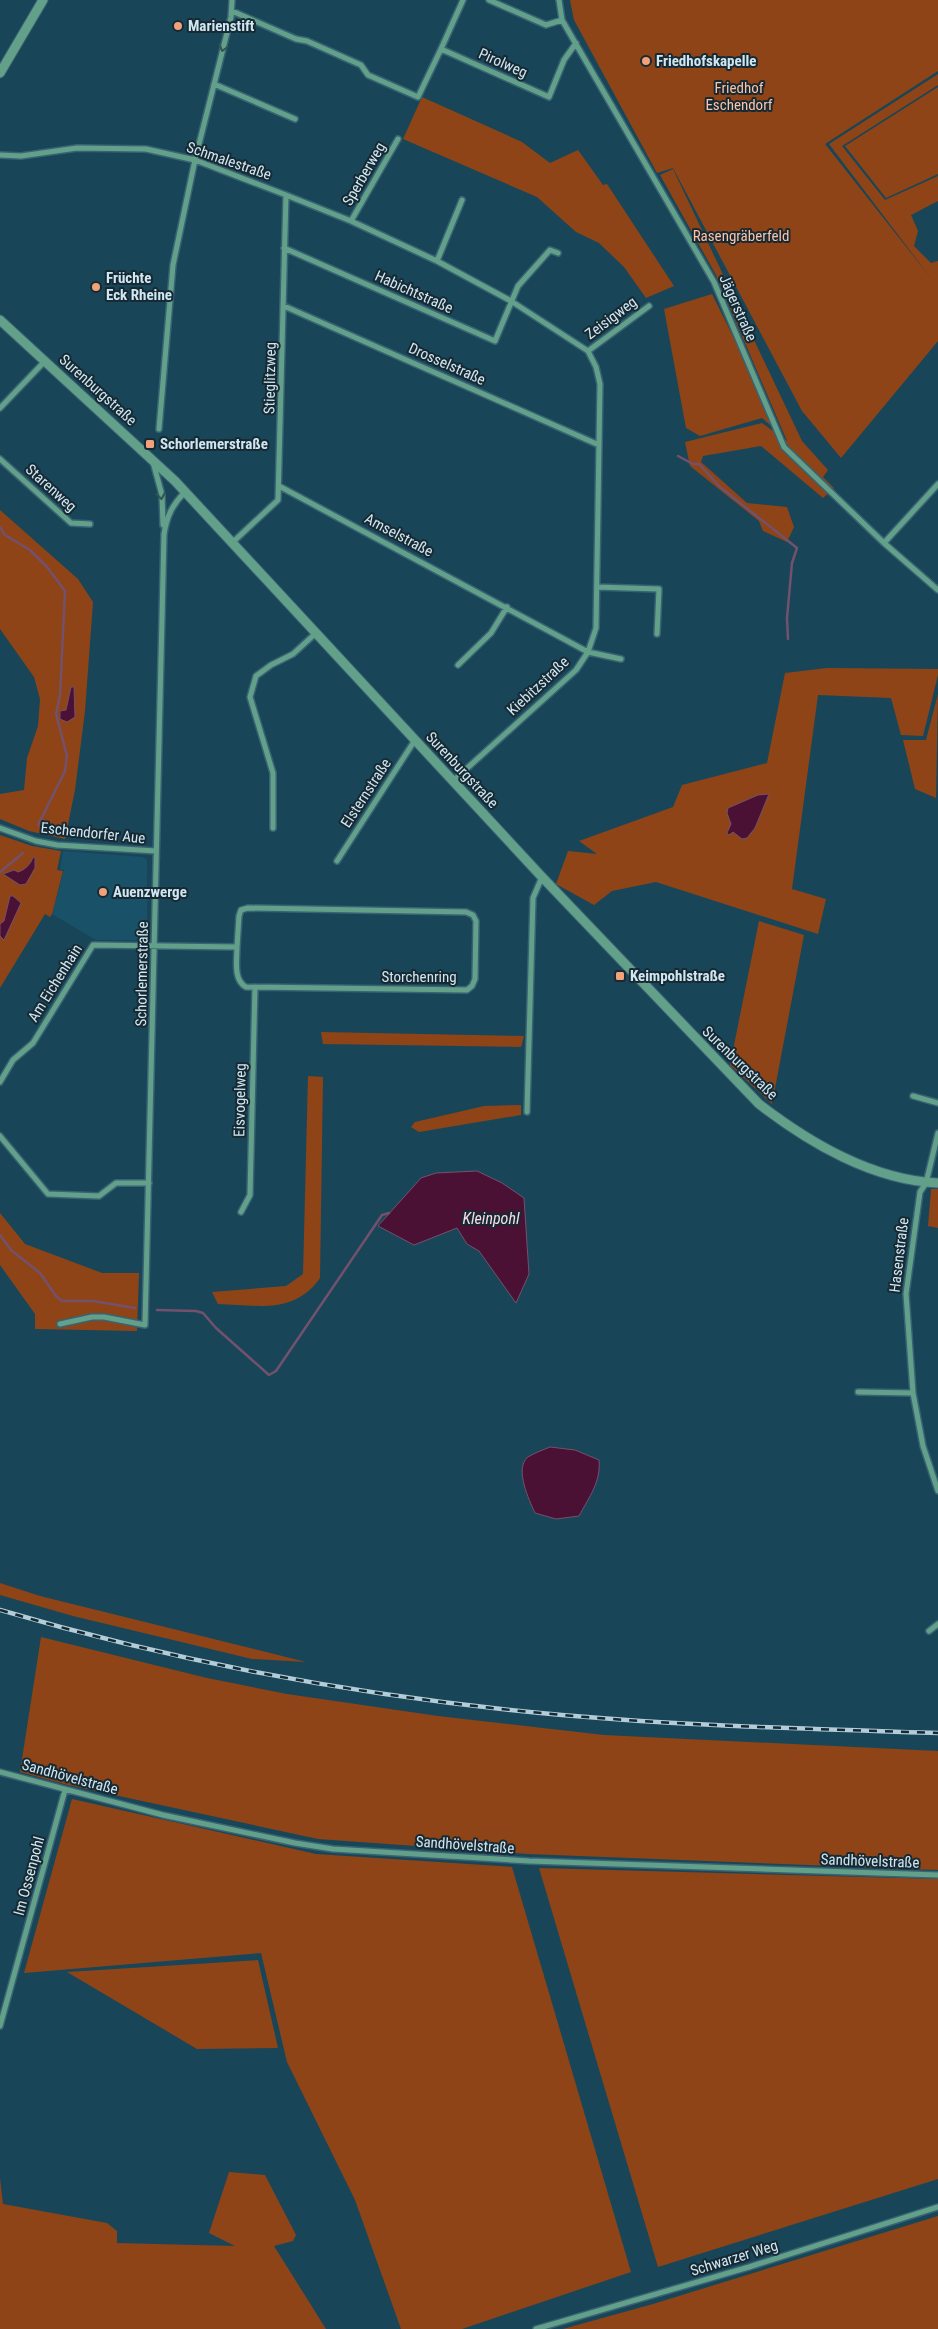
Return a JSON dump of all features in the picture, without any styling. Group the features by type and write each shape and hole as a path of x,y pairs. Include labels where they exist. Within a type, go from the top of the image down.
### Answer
{"street":[{"path":"0,73 43,0"},
{"path":"159,429 173,265 195,160 232,11 232,0"},
{"path":"232,11 296,39 307,40 361,65 368,75 418,97 463,0"},
{"path":"489,0 546,25 562,20"},
{"name":"Jägerstraße","path":"559,0 562,20 714,282 784,447 884,543 938,590"},
{"name":"Pirolweg","path":"441,49 549,96 564,60 576,43"},
{"path":"214,84 295,119"},
{"name":"Sperberweg","path":"351,221 398,139"},
{"name":"Schmalestraße","path":"0,155 21,156 77,148 118,148 146,149 195,160 351,221 437,261 511,301 588,351"},
{"name":"Stieglitzweg","path":"233,542 278,500 286,195"},
{"path":"437,261 462,200"},
{"name":"Habichtstraße","path":"284,248 495,341 511,301"},
{"path":"511,301 518,286 550,250 558,253"},
{"name":"Drosselstraße","path":"284,306 599,445"},
{"name":"Zeisigweg","path":"588,351 648,306"},
{"name":"Surenburgstraße","path":"0,320 153,459 185,492 542,877 759,1104 801,1134 832,1152 891,1174 926,1183 938,1183"},
{"path":"588,351 596,366 600,384 599,445"},
{"path":"0,408 45,361"},
{"name":"Kiebitzstraße","path":"454,780 576,670 588,652 596,628 599,445"},
{"name":"Starenweg","path":"0,459 71,524 90,524"},
{"name":"Schorlemerstraße","path":"60,1324 92,1317 104,1317 145,1325 164,534 162,495 153,459"},
{"path":"884,543 938,484"},
{"name":"Amselstraße","path":"279,486 588,652 621,658"},
{"name":"Schorlemerstraße","path":"164,534 167,516 174,504 185,492"},
{"path":"598,587 659,589 656,634"},
{"path":"458,665 491,633 506,607"},
{"path":"273,828 273,773 250,697 256,676 271,665 293,654 316,633"},
{"name":"Elsternstraße","path":"337,861 416,740"},
{"name":"Eschendorfer Aue","path":"0,828 57,845 156,851"},
{"path":"527,1112 533,898 542,877"},
{"name":"Storchenring","path":"248,908 466,912 473,915 476,921 475,979 472,986 467,990 246,987 241,984 238,978 237,948 238,916 241,910 248,908"},
{"name":"Am Eichenhain","path":"0,1082 13,1060 33,1042 93,945 155,946"},
{"path":"155,946 237,948"},
{"name":"Eisvogelweg","path":"241,1212 250,1195 255,987"},
{"path":"913,1096 938,1103"},
{"name":"Hasenstraße","path":"938,1133 926,1183 920,1192 906,1294 913,1393 923,1446 938,1491"},
{"path":"0,1136 48,1194 99,1196 116,1183 149,1183"},
{"path":"858,1392 913,1393"},
{"path":"928,1631 938,1624"},
{"name":"Sandhövelstraße","path":"0,1772 163,1815 295,1843 333,1849 529,1861 938,1875"},
{"name":"Im Ossenpohl","path":"0,2026 65,1790"},
{"name":"Schwarzer Weg","path":"536,2329 732,2272 938,2207"}],"shaded area":[{"name":"Auenzwerge","path":"63,851 142,857 147,860 147,932 143,940 96,940 52,914 64,870 60,869"}],"green space":[{"name":"Friedhof Eschendorf","path":"570,0 938,0 938,71 825,144 930,277 829,144 938,74 938,85 842,146 885,200 938,176 938,201 911,215 918,231 914,246 931,263 938,261 938,341 841,458 802,411 673,168 657,173 574,20"},
{"path":"938,87 938,174 886,198 845,146"},
{"path":"422,97 522,142 550,163 578,150 603,185 607,184 674,286 646,298 624,267 599,243 576,232 537,197 403,139"},
{"path":"673,169 802,441 828,470 823,477 834,488 823,498 761,446 703,456 701,462 747,503 787,507 794,527 787,542 763,531 759,521 690,466 685,442 762,423 787,441 716,275 660,175"},
{"path":"712,294 782,435 762,418 700,436 686,428 664,309"},
{"path":"0,510 78,579 93,602 85,711 75,790 65,839 29,831 0,819 0,794 24,790 27,758 38,726 40,699 34,677 0,629"},
{"path":"827,668 938,669 938,675 923,736 901,735 891,698 818,695 792,889 826,899 818,934 656,882 612,891 594,905 556,884 568,851 597,854 579,841 673,807 682,785 767,763 785,673"},
{"path":"938,694 936,798 915,789 903,740 926,740"},
{"path":"0,835 32,846 61,851 57,870 63,871 52,914 50,917 45,914 0,988"},
{"path":"759,921 804,935 772,1104 730,1065"},
{"path":"321,1032 524,1036 521,1047 323,1044"},
{"path":"308,1076 323,1077 320,1278 310,1290 299,1298 287,1303 261,1306 218,1304 212,1292 286,1286 303,1274"},
{"path":"521,1105 521,1115 419,1132 411,1127 415,1122 484,1106"},
{"path":"931,1189 938,1189 938,1228 928,1226"},
{"path":"0,1213 25,1244 102,1273 139,1273 137,1331 35,1329 35,1314 0,1265"},
{"path":"0,1583 40,1596 306,1662 252,1659 73,1616 0,1595"},
{"path":"41,1637 207,1678 287,1694 438,1716 604,1735 938,1751 938,1870 528,1854 318,1839 68,1785 20,1772"},
{"path":"72,1799 316,1854 512,1867 631,2272 462,2329 401,2329 355,2200 287,2062 261,1953 24,1973"},
{"path":"539,1868 938,1879 938,2179 658,2267"},
{"path":"258,1960 278,2048 197,2049 67,1972"},
{"path":"229,2172 265,2175 296,2235 293,2241 274,2246 326,2329 0,2329 0,2178 3,2204 107,2223 117,2231 117,2243 235,2246 209,2233"},
{"path":"938,2216 938,2329 563,2329 653,2304"}],"water":[{"path":"71,687 74,687 75,717 67,722 60,719 60,711 66,710"},
{"path":"769,794 755,828 747,838 742,839 733,832 729,835 727,833 731,824 727,813 728,808 758,795"},
{"path":"33,857 35,858 35,868 26,884 20,885 3,874 14,870 18,872 23,870"},
{"path":"10,896 13,896 21,903 4,940 0,936 0,924 4,921"},
{"name":"Kleinpohl","path":"477,1171 502,1183 524,1198 529,1274 516,1303 479,1251 467,1244 457,1228 414,1245 378,1226 421,1178 436,1173"},
{"path":"550,1447 575,1450 599,1460 596,1482 579,1516 556,1519 535,1513 529,1500 522,1476 524,1462 528,1457"}],"waterway":[{"path":"678,456 693,464 699,464 720,487 797,548 792,563 787,618 788,639"},
{"path":"0,527 5,535 30,550 47,567 65,591 60,696 56,714 67,756 65,771 38,825"},
{"path":"0,872 23,853"},
{"path":"157,1310 196,1311 203,1313 216,1328 269,1375 276,1371 382,1215 389,1213"},
{"path":"0,1235 11,1250 40,1273 56,1296 62,1301 93,1301 135,1308"}],"railway":[{"path":"0,1610 138,1647 208,1662 349,1689 420,1699 562,1715 656,1722 938,1733"}],"place":[{"name":"Marienstift","path":"178,26"},
{"name":"Friedhofskapelle","path":"646,61"},
{"name":"Früchte Eck Rheine","path":"96,287"},
{"name":"Schorlemerstraße","path":"150,444"},
{"name":"Auenzwerge","path":"103,892"},
{"name":"Keimpohlstraße","path":"620,976"}],"park label":[{"name":"Rasengräberfeld","path":"741,236"}]}
